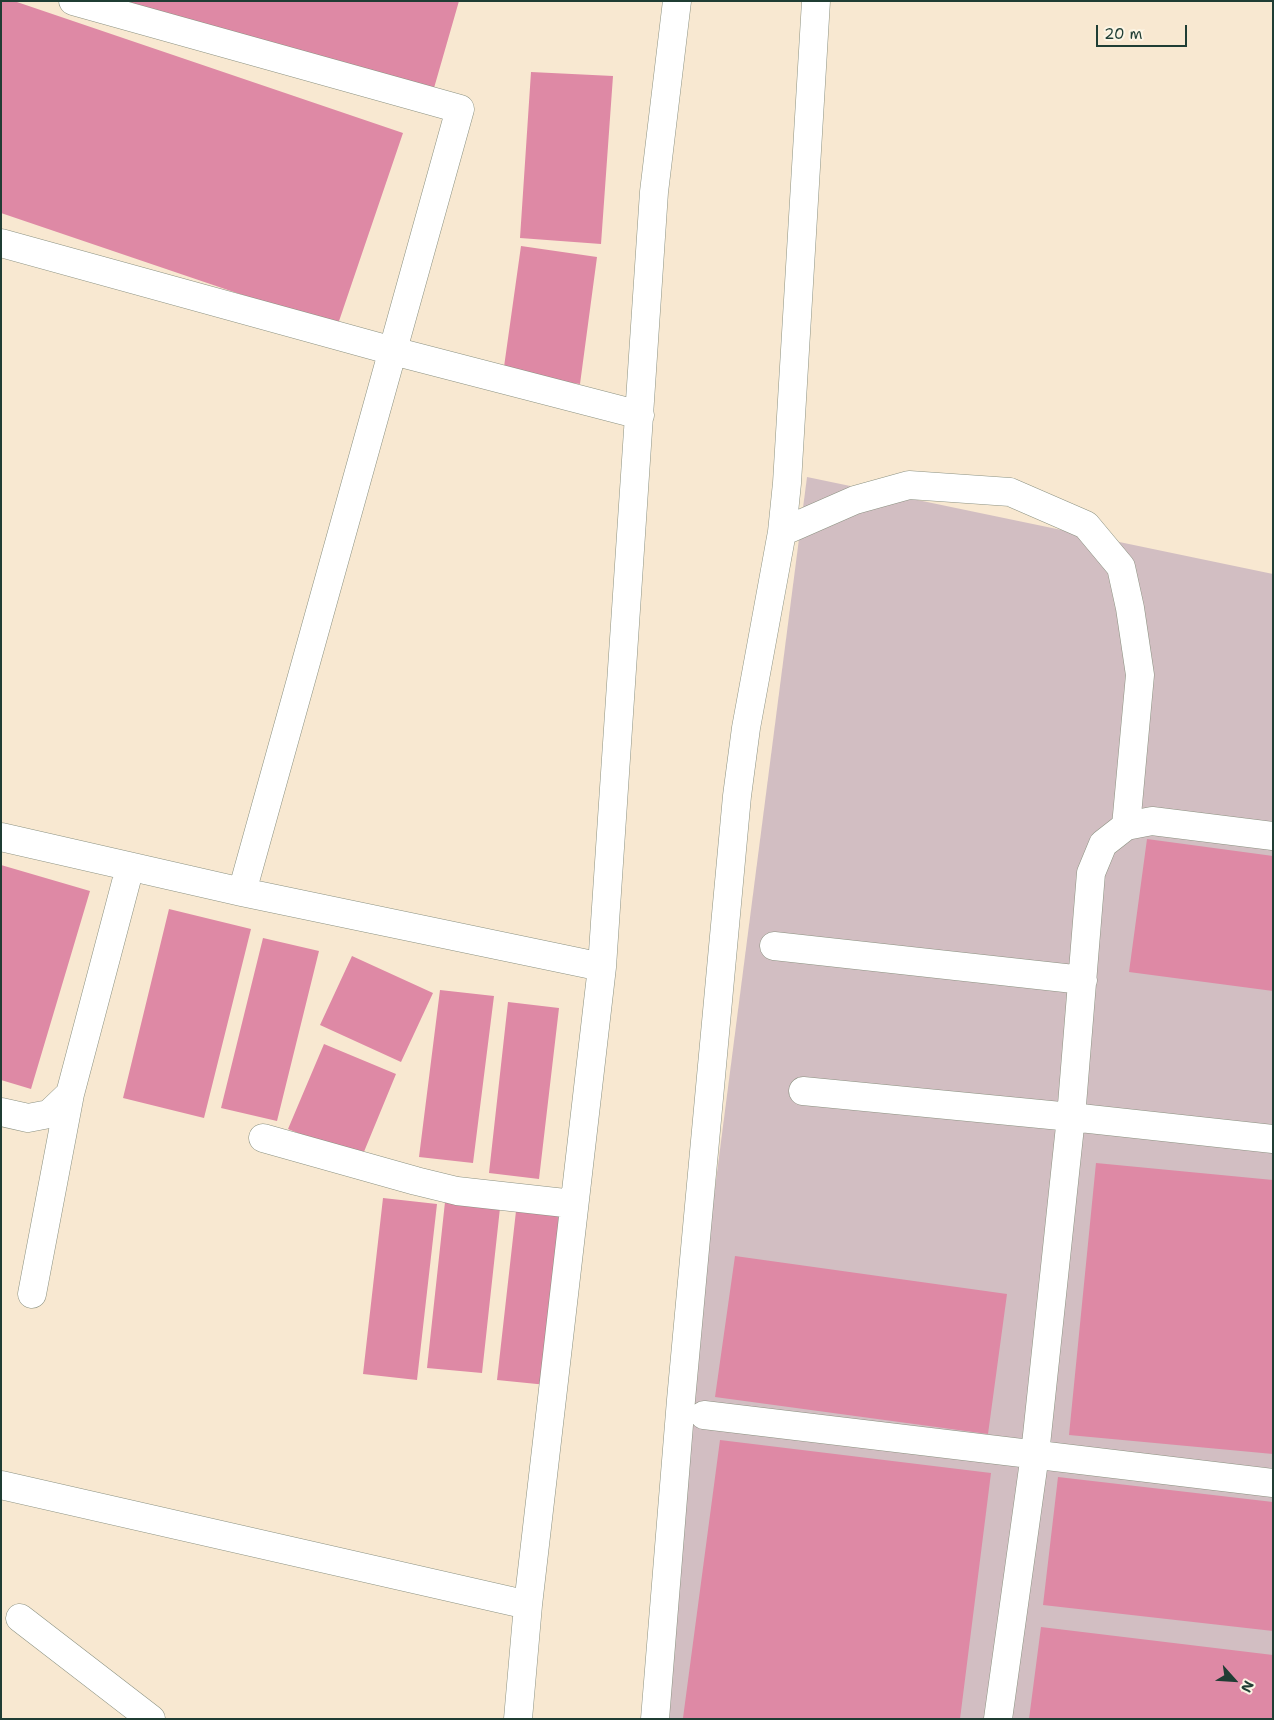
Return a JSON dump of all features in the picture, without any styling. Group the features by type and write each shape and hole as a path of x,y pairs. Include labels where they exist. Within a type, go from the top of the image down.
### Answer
{"street":[{"path":"73,1 460,108 242,892"},
{"path":"518,1719 528,1606 602,967 654,192 677,1"},
{"path":"655,1719 682,1390 737,796 746,728 782,532 816,1"},
{"path":"1,244 393,351 640,415"},
{"path":"782,532 855,500 909,485 1010,492 1086,525 1121,567 1130,608 1140,676 1126,826"},
{"path":"998,1719 1035,1454 1071,1117 1092,873 1103,844 1126,826 1152,821 1273,836"},
{"path":"1,837 242,892 602,967"},
{"path":"32,1294 70,1094 130,867"},
{"path":"774,946 1082,980"},
{"path":"803,1091 1071,1117 1273,1140"},
{"path":"1,1112 28,1118 49,1114 70,1094"},
{"path":"263,1138 457,1191 574,1204"},
{"path":"704,1415 1273,1483"},
{"path":"1,1485 528,1606"},
{"path":"20,1618 151,1719"}],"shaded area":[{"path":"807,477 1273,574 1273,1719 655,1719 686,1412"}],"building":[{"path":"1,1 14,1 403,133 337,327 1,213"},
{"path":"124,1 459,1 434,88"},
{"path":"531,72 613,76 601,244 520,238"},
{"path":"521,246 597,257 580,384 503,374"},
{"path":"1147,839 1273,856 1273,991 1129,972"},
{"path":"1,865 90,891 31,1089 1,1080"},
{"path":"169,909 251,929 204,1118 123,1098"},
{"path":"263,938 319,951 277,1121 221,1108"},
{"path":"352,956 433,993 401,1062 320,1025"},
{"path":"440,990 494,996 473,1163 419,1157"},
{"path":"508,1002 559,1008 539,1179 489,1173"},
{"path":"324,1044 396,1074 361,1159 288,1129"},
{"path":"1096,1163 1273,1180 1273,1454 1069,1435"},
{"path":"383,1198 437,1204 417,1380 363,1374"},
{"path":"445,1202 500,1208 482,1373 427,1368"},
{"path":"516,1211 567,1217 547,1385 497,1380"},
{"path":"735,1256 1007,1294 988,1434 715,1397"},
{"path":"720,1440 991,1473 960,1719 683,1718"},
{"path":"1058,1477 1273,1502 1273,1631 1043,1605"},
{"path":"1041,1627 1273,1655 1273,1719 1029,1719"}]}
